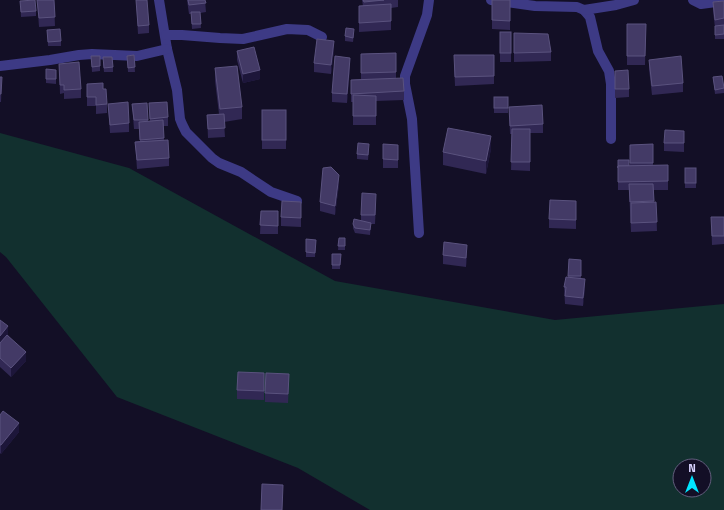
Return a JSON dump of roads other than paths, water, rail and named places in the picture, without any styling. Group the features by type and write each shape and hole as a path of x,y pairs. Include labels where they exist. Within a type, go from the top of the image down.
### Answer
{"street":[{"path":"159,0 166,35 167,49 177,90 182,124 186,132 219,163 240,172 271,192 297,201"},
{"path":"419,233 412,119 405,84 405,76 427,15 429,0"},
{"path":"491,0 535,6 577,7 584,10 590,17 598,50 609,71 611,84 611,139"},
{"path":"584,10 616,5 634,0"},
{"path":"693,0 700,4 724,1"},
{"path":"166,35 182,34 243,39 287,29 308,30 322,37"},
{"path":"0,66 92,54 137,56 167,49"}]}
